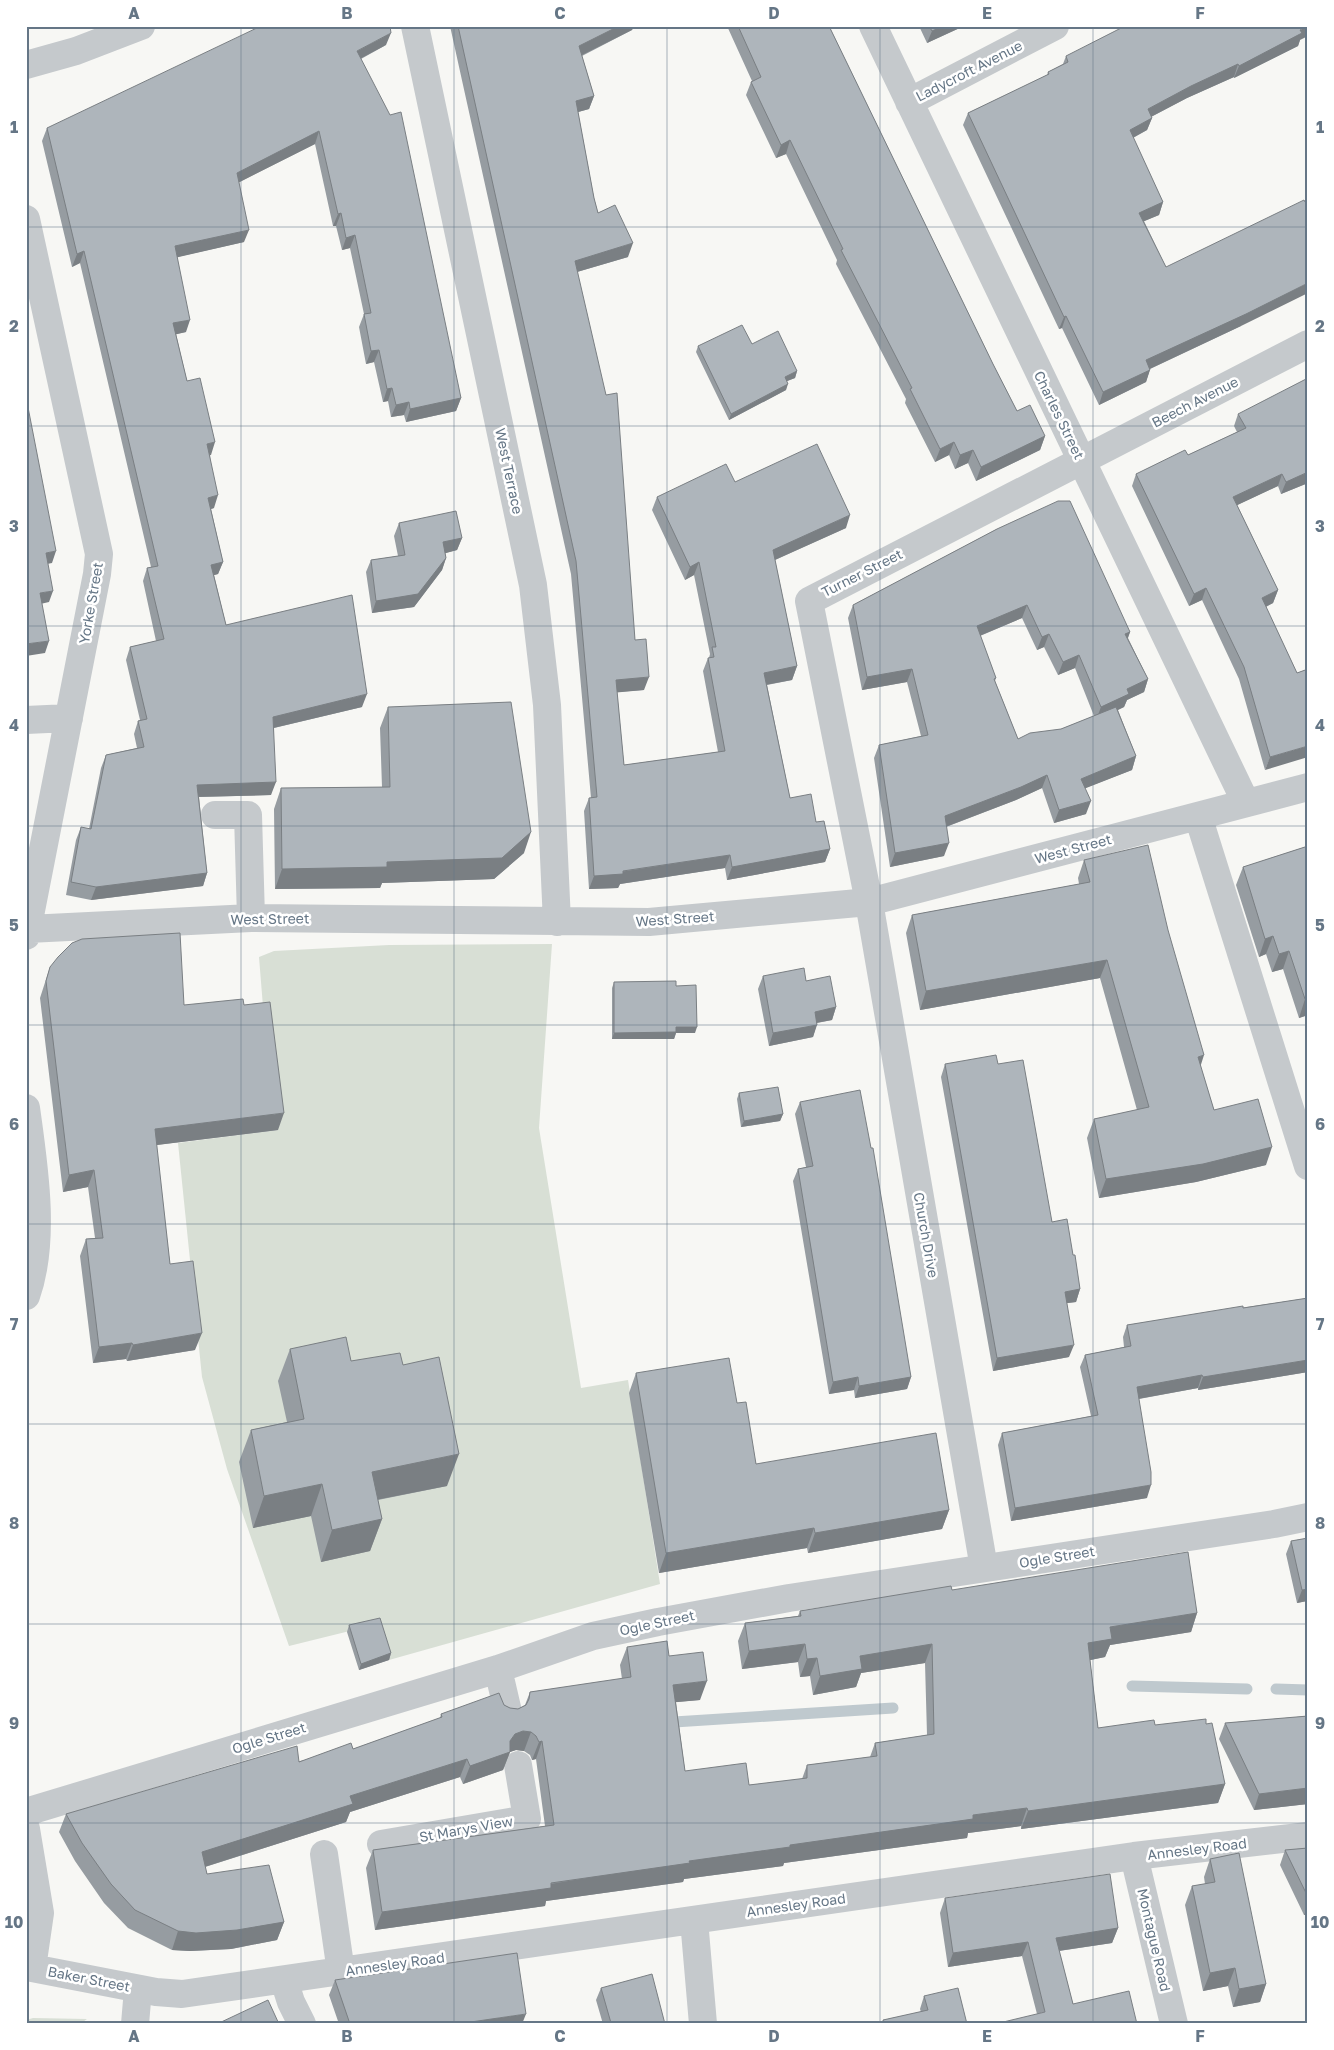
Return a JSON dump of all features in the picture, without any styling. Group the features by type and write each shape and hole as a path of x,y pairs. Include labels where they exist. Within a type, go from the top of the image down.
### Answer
{"street":[{"path":"26,65 76,51 141,26"},
{"name":"West Terrace","path":"416,26 533,585 547,705 557,922"},
{"name":"Charles Street","path":"873,26 1246,803"},
{"name":"Ladycroft Avenue","path":"909,102 1055,26"},
{"name":"Yorke Street","path":"26,219 99,554 27,932"},
{"name":"Beech Avenue","path":"1081,460 1308,344"},
{"name":"Turner Street","path":"869,902 809,601 1081,460"},
{"path":"26,720 69,718"},
{"name":"West Street","path":"27,932 251,918 649,922 869,902 1308,787"},
{"path":"215,816 248,815 251,918"},
{"path":"1198,816 1308,1166"},
{"name":"Church Drive","path":"869,902 984,1568"},
{"path":"26,1108 33,1157 38,1225 31,1284 26,1296"},
{"name":"Ogle Street","path":"26,1812 498,1669 593,1636 788,1598 1274,1524 1308,1516"},
{"path":"498,1669 508,1712"},
{"name":"St Marys View","path":"381,1844 527,1819 518,1765"},
{"name":"Baker Street","path":"26,1829 40,1913 29,1969 138,1989 182,1994 284,1980"},
{"name":"Annesley Road","path":"284,1980 1134,1856 1308,1836"},
{"path":"324,1854 341,1972"},
{"name":"Montague Road","path":"1134,1856 1174,2024"},
{"path":"694,1920 703,2024"},
{"path":"284,1980 291,2002 302,2024"},
{"path":"135,2024 138,1989"}],"shaded area":[{"path":"552,944 539,1128 581,1388 628,1380 660,1584 389,1660 378,1624 289,1646 227,1469 202,1377 178,1143 278,1130 264,1019 259,957 274,951 389,945"},
{"path":"33,2018 87,2019 80,2024 26,2024 26,2020"}],"building":[{"path":"261,26 390,26 391,33 357,51 390,115 401,112 461,398 410,409 409,402 396,405 392,388 387,389 379,350 371,351 364,314 371,313 355,235 346,238 341,213 338,214 319,131 237,173 249,230 175,246 190,320 173,323 187,381 200,378 215,442 207,444 218,495 208,498 223,562 211,565 226,625 352,595 367,694 273,717 276,782 197,785 207,873 96,887 71,882 81,827 91,829 106,755 144,747 138,721 147,719 130,647 164,639 147,568 158,566 84,251 77,254 47,128"},
{"path":"458,26 619,26 579,46 594,96 576,101 598,213 615,205 633,243 575,261 606,395 617,393 635,640 646,639 649,677 616,680 624,765 725,751 708,658 714,657 712,647 716,647 699,562 690,567 657,497 726,464 735,482 817,444 850,515 773,550 797,666 764,673 790,798 811,794 816,822 824,821 830,849 732,867 730,855 623,871 623,874 594,876 589,798 597,797 576,561"},
{"path":"738,26 829,26 1017,411 1030,405 1045,436 981,467 973,450 960,455 954,442 940,449 910,389 912,388 841,250 843,249 790,140 781,145 751,82 761,77"},
{"path":"929,26 943,26 932,31"},
{"path":"1125,26 1307,26 1300,30 1302,33 1239,66 1238,64 1191,86 1148,109 1152,118 1130,130 1163,202 1139,213 1166,267 1304,200 1305,202 1308,201 1308,283 1146,360 1150,370 1103,392 1066,316 1064,317 968,113 1049,74 1048,72 1068,62 1066,56"},
{"path":"742,325 752,344 778,331 797,371 785,377 788,384 731,414 698,346"},
{"path":"1308,378 1308,472 1286,482 1282,474 1233,497 1278,590 1262,598 1297,673 1308,669 1308,746 1270,757 1244,667 1206,588 1194,594 1136,474 1185,450 1188,455 1246,428 1238,414"},
{"path":"26,397 56,551 46,553 53,591 40,593 49,641 26,644"},
{"path":"1058,501 1070,501 1130,632 1125,634 1148,679 1127,689 1129,694 1101,707 1079,655 1063,662 1049,634 1042,637 1027,605 977,626 996,678 994,679 1018,739 1030,733 1061,729 1116,707 1136,756 1081,779 1091,801 1059,810 1047,775 945,816 949,843 895,853 879,745 928,735 912,669 867,677 853,605 997,529"},
{"path":"456,511 462,538 443,542 446,558 418,594 376,601 371,560 405,555 399,523"},
{"path":"511,702 531,832 502,858 387,862 387,867 282,869 281,788 390,787 388,707"},
{"path":"1148,845 1168,930 1204,1055 1198,1057 1214,1110 1258,1099 1272,1147 1203,1164 1106,1179 1094,1119 1149,1107 1107,960 926,991 912,915 1090,882 1084,860"},
{"path":"1308,846 1308,999 1305,999 1289,951 1279,954 1273,936 1265,939 1243,867"},
{"path":"180,933 184,1005 243,999 244,1005 270,1002 284,1113 155,1129 170,1264 193,1261 202,1333 133,1345 132,1343 99,1347 86,1239 103,1238 94,1170 69,1175 46,981 50,967 58,957 72,943 82,939"},
{"path":"804,968 806,981 830,976 836,1007 815,1012 817,1025 773,1033 763,976"},
{"path":"676,981 676,986 696,985 697,1027 676,1027 676,1032 614,1033 614,982"},
{"path":"996,1055 998,1064 1023,1060 1052,1222 1067,1219 1080,1289 1065,1292 1074,1345 997,1358 945,1064"},
{"path":"778,1087 783,1114 744,1121 739,1093"},
{"path":"860,1090 871,1148 873,1148 911,1377 859,1386 858,1377 833,1382 798,1169 813,1166 800,1102"},
{"path":"1308,1298 1308,1360 1203,1377 1202,1375 1137,1387 1151,1472 1151,1485 1015,1508 1002,1433 1098,1415 1085,1355 1131,1346 1127,1325 1243,1306 1243,1308"},
{"path":"346,1337 351,1361 400,1353 403,1365 439,1357 459,1454 372,1472 382,1519 332,1530 322,1484 264,1496 251,1430 304,1419 290,1349"},
{"path":"729,1358 737,1403 746,1402 756,1464 936,1433 949,1510 815,1533 814,1528 666,1553 636,1373"},
{"path":"1308,1538 1308,1589 1302,1590 1291,1541"},
{"path":"1188,1552 1197,1613 1110,1627 1112,1639 1088,1643 1098,1728 1154,1720 1155,1725 1206,1719 1206,1724 1212,1723 1225,1784 1028,1811 1027,1808 973,1815 973,1819 790,1845 790,1847 689,1861 690,1863 551,1883 551,1888 382,1912 373,1850 554,1825 542,1741 539,1742 531,1732 523,1731 515,1734 510,1741 510,1752 470,1766 467,1759 350,1796 353,1804 202,1852 207,1874 269,1865 284,1922 237,1930 196,1933 178,1931 135,1910 111,1884 82,1843 66,1814 297,1746 299,1762 351,1743 353,1749 442,1717 441,1714 499,1693 504,1705 518,1709 526,1705 530,1692 631,1677 627,1647 667,1641 669,1656 703,1652 707,1681 673,1685 685,1771 746,1763 749,1785 807,1778 807,1765 877,1756 875,1743 934,1734 932,1644 860,1656 862,1669 820,1676 817,1658 807,1659 805,1644 749,1651 745,1623 801,1616 800,1611 951,1586 952,1590"},
{"path":"380,1618 391,1653 361,1664 349,1625"},
{"path":"1308,1716 1308,1788 1259,1794 1225,1723"},
{"path":"1308,1848 1308,1897 1285,1850"},
{"path":"1239,1853 1266,1984 1239,1989 1235,1968 1210,1973 1192,1886 1215,1882 1210,1859"},
{"path":"1110,1874 1118,1928 1056,1938 1073,2004 1129,1991 1137,2024 995,2024 1045,2012 1028,1942 953,1953 945,1898"},
{"path":"517,1953 526,2014 457,2024 350,2024 335,1980"},
{"path":"652,1974 665,2024 610,2024 601,1988"},
{"path":"958,1988 967,2024 884,2024 883,2020 928,2010 924,1996"},
{"path":"268,2000 279,2024 217,2024"}],"waterway":[{"path":"1132,1686 1247,1689"},
{"path":"1276,1689 1308,1690"},
{"path":"674,1722 893,1708"}]}
